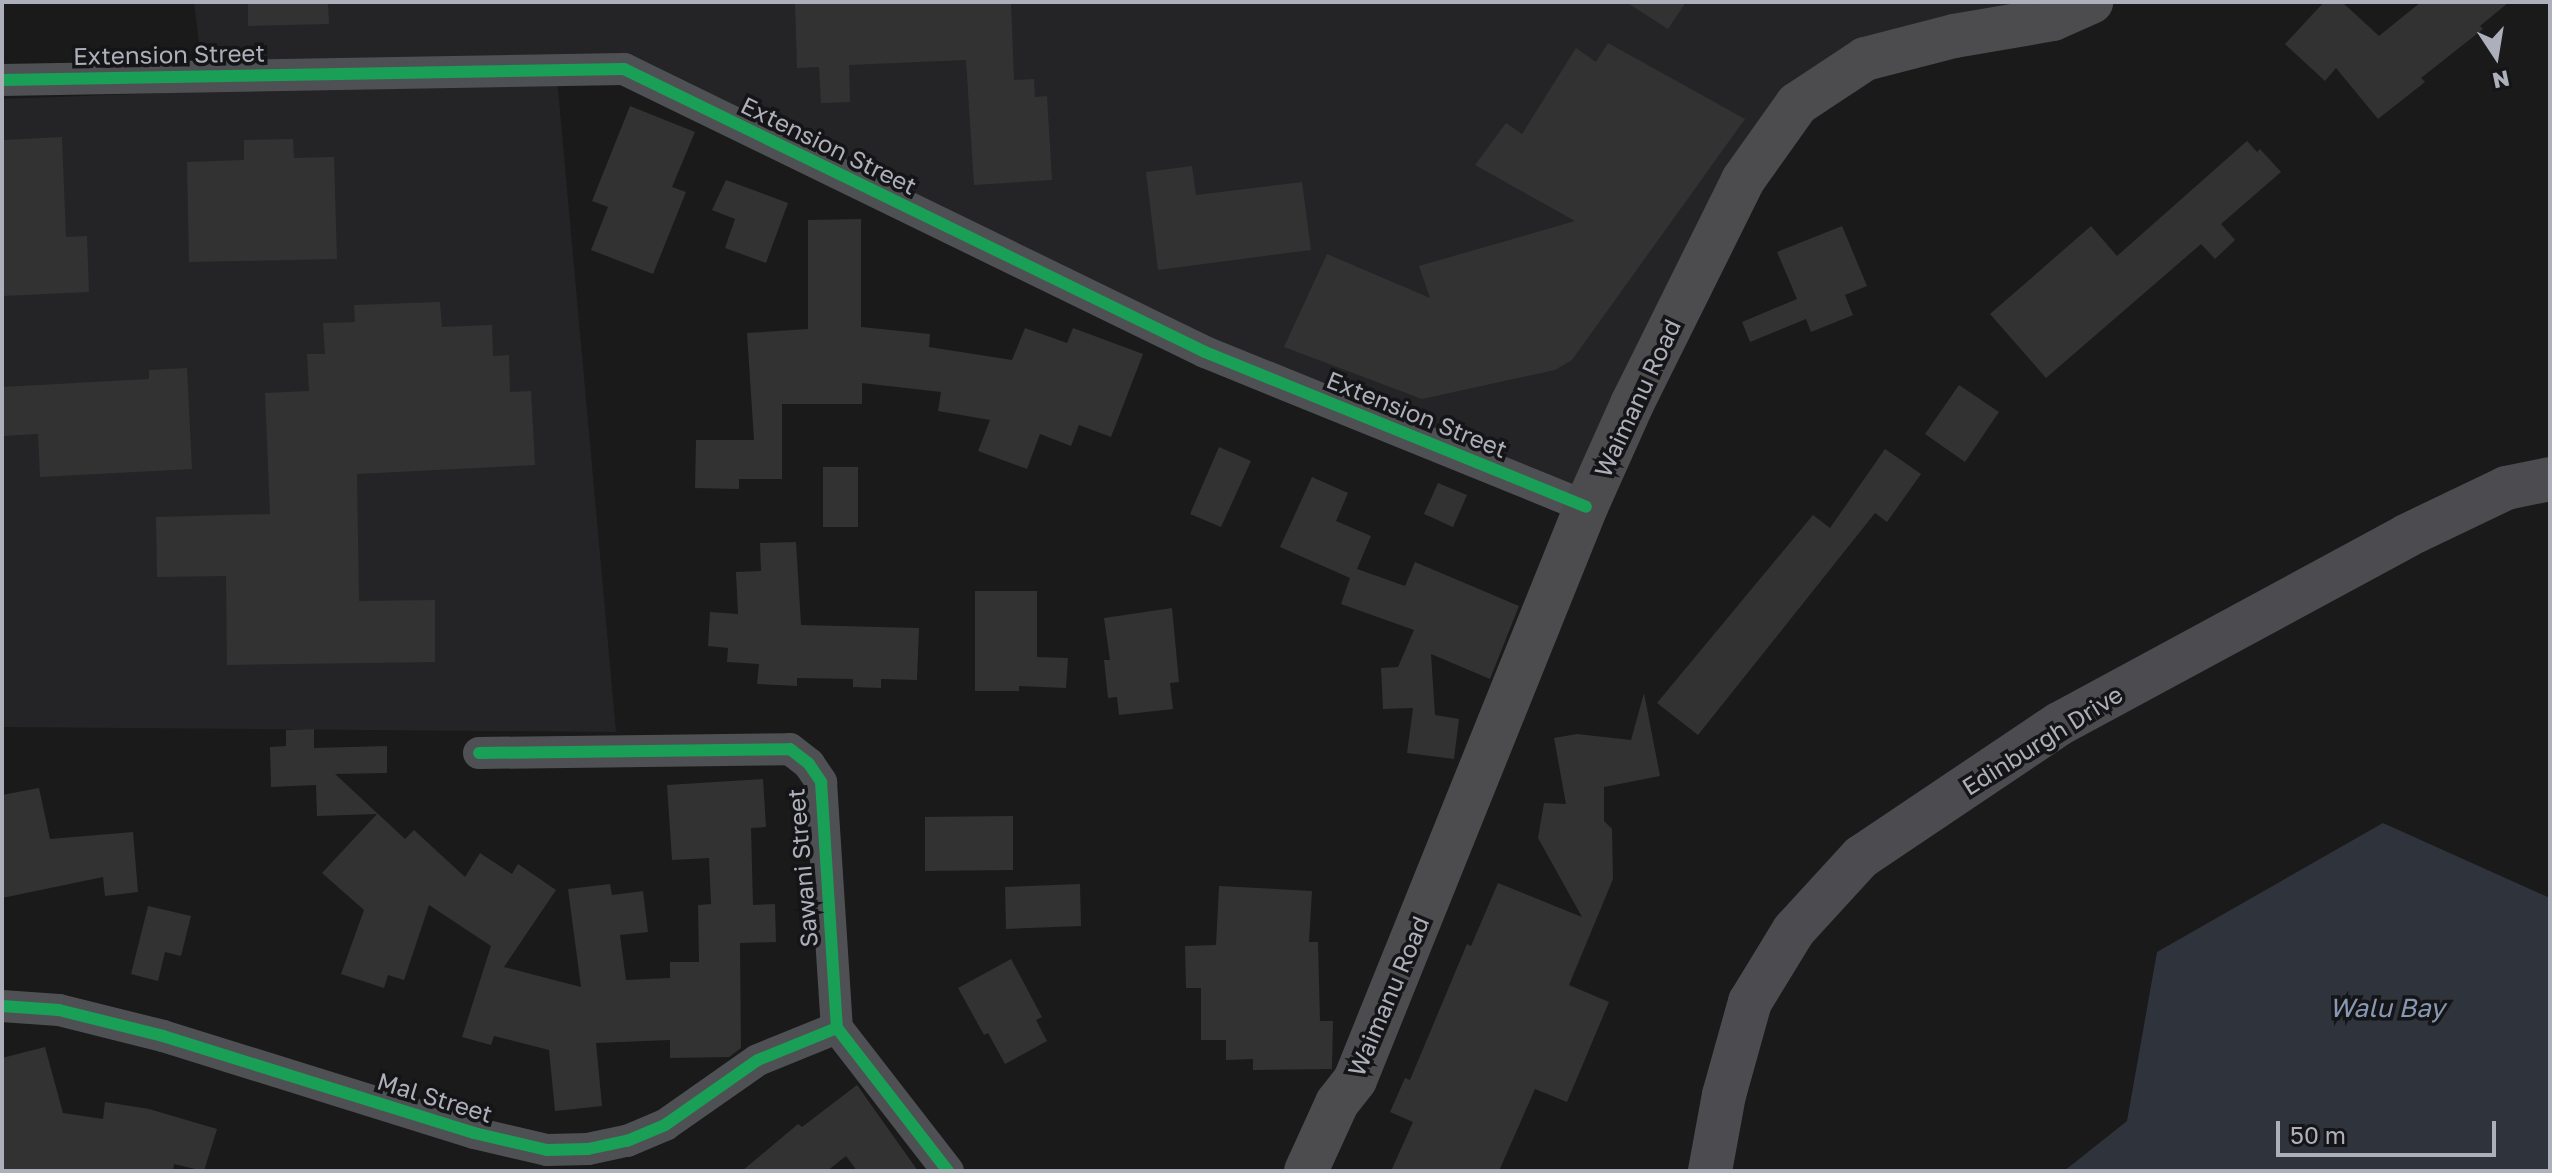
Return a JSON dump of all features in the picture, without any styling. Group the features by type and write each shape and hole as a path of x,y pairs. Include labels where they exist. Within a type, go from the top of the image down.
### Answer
{"highway":[{"name":"Edinburgh Drive","path":"1710,1171 1724,1095 1750,1002 1794,930 1861,857 2087,709 2406,536 2506,488 2550,479"}],"main road":[{"name":"Waimanu Road","path":"1306,1171 1337,1103 1355,1080 1586,507 1632,404 1743,180 1797,104 1865,59 1954,36 2053,19 2091,2"}],"street":[{"name":"Extension Street","path":"2,80 624,69 1205,352 1586,507"},
{"name":"Sawani Street","path":"479,753 790,749 809,764 821,782 837,1028"},
{"name":"Mal Street","path":"2,1006 59,1010 163,1036 474,1133 547,1150 588,1149 627,1141 653,1130 758,1060 837,1028"},
{"path":"837,1028 948,1171"}],"shaded area":[{"path":"194,2 2060,2 1793,90 1592,495 1206,338 630,57 202,69"},
{"path":"557,78 616,732 2,727 2,99"}],"water":[{"name":"Walu Bay","path":"2383,823 2550,898 2550,1171 2064,1171 2127,1121 2157,952"}],"building":[{"path":"248,2 328,2 329,24 248,26"},
{"path":"795,2 1011,2 1014,80 1034,79 1035,97 1047,96 1052,180 974,185 966,60 849,65 850,102 821,103 819,67 797,68"},
{"path":"1626,2 1686,2 1668,29"},
{"path":"2324,2 2342,2 2379,36 2421,2 2509,2 2480,26 2483,29 2421,78 2425,82 2378,119 2336,68 2325,81 2285,44"},
{"path":"1608,43 1745,119 1572,360 1555,370 1422,399 1284,347 1327,254 1430,298 1419,266 1575,221 1475,165 1506,123 1522,134 1576,48 1596,62"},
{"path":"630,106 695,132 672,187 686,192 653,274 591,250 608,207 592,201"},
{"path":"62,137 66,237 87,236 89,292 2,296 2,140"},
{"path":"293,139 294,158 334,157 337,259 189,262 187,162 244,160 244,140"},
{"path":"2247,141 2257,152 2260,149 2281,172 2221,224 2235,240 2215,259 2201,244 2046,378 1990,314 2091,226 2117,256"},
{"path":"1192,166 1196,195 1302,182 1311,250 1158,270 1146,172"},
{"path":"726,180 788,203 766,263 725,248 735,219 712,210"},
{"path":"861,219 861,327 930,334 929,347 1012,360 1025,328 1067,343 1073,328 1143,354 1111,437 1079,425 1071,446 1040,434 1027,469 978,451 990,420 938,411 941,392 862,383 862,404 782,404 782,479 739,479 739,489 695,488 696,440 754,440 747,333 808,329 808,220"},
{"path":"1842,226 1867,286 1845,295 1853,315 1811,332 1806,319 1750,342 1742,322 1797,299 1777,252"},
{"path":"440,302 442,327 492,325 493,356 509,355 510,392 531,391 535,465 357,474 359,601 435,600 435,662 227,665 226,576 157,577 156,517 270,514 265,393 309,391 307,354 325,354 323,323 355,322 354,305"},
{"path":"187,368 192,469 40,477 38,434 3,436 2,387 149,379 149,370"},
{"path":"1959,385 1999,412 1965,462 1925,434"},
{"path":"1219,447 1251,461 1221,527 1190,514"},
{"path":"1885,449 1921,474 1887,522 1875,513 1698,735 1657,703 1813,515 1830,528"},
{"path":"823,467 858,467 858,527 823,527"},
{"path":"1312,477 1348,493 1336,521 1371,536 1357,569 1405,586 1415,562 1519,606 1490,679 1431,654 1435,715 1459,719 1454,759 1407,753 1413,708 1383,709 1381,668 1398,667 1414,630 1341,604 1350,578 1280,547"},
{"path":"1438,483 1467,495 1453,527 1424,514"},
{"path":"796,542 801,625 919,628 917,680 881,679 881,688 853,687 853,679 797,678 797,686 757,684 759,664 727,662 728,648 708,646 710,612 738,614 736,572 761,571 760,543"},
{"path":"975,591 1037,591 1037,657 1068,658 1066,688 1019,686 1019,691 975,691"},
{"path":"1172,608 1179,682 1170,683 1173,709 1119,715 1117,697 1108,698 1104,660 1110,660 1104,618"},
{"path":"1644,693 1660,776 1604,787 1604,821 1612,829 1613,879 1569,985 1609,1002 1567,1102 1535,1089 1499,1171 1391,1171 1413,1122 1390,1112 1405,1078 1410,1080 1467,944 1471,946 1498,883 1582,917 1538,838 1544,803 1566,804 1554,738 1577,734 1631,740"},
{"path":"314,729 314,748 387,746 387,773 335,774 405,839 414,830 465,877 480,853 512,874 518,864 556,890 504,967 581,987 568,889 610,884 612,895 643,891 648,932 620,935 626,980 670,978 670,962 699,962 698,905 711,904 709,858 672,860 667,785 763,779 766,827 751,828 753,905 775,904 776,942 740,943 741,1048 729,1057 670,1058 670,1040 596,1043 602,1106 555,1111 549,1050 494,1036 491,1045 462,1037 491,946 429,905 404,980 388,975 384,988 341,974 364,910 322,873 377,814 317,816 316,785 271,787 270,747 286,746 286,730"},
{"path":"39,788 50,839 133,832 138,892 105,896 103,877 2,898 2,795"},
{"path":"1013,816 1013,870 925,871 925,817"},
{"path":"1080,884 1081,926 1006,929 1005,887"},
{"path":"1219,886 1312,891 1309,942 1318,942 1320,1021 1333,1021 1332,1069 1253,1070 1253,1059 1226,1060 1226,1040 1201,1040 1201,988 1186,988 1185,946 1216,945"},
{"path":"148,906 191,916 181,956 165,952 158,981 131,974"},
{"path":"1011,959 1042,1017 1036,1020 1047,1041 1005,1064 988,1033 984,1035 958,988"},
{"path":"45,1047 63,1113 103,1119 105,1102 149,1109 217,1129 204,1171 174,1164 173,1171 2,1171 2,1058"},
{"path":"857,1085 918,1171 857,1171 846,1156 827,1171 742,1171 798,1124 802,1127"}],"cycle path":[{"path":"2,80 624,69 1205,352 1586,507"},
{"path":"479,753 790,749 809,764 821,782 837,1028 948,1171"},
{"path":"2,1006 59,1010 163,1036 474,1133 547,1150 588,1149 627,1141 665,1125 758,1060 837,1028"}]}
